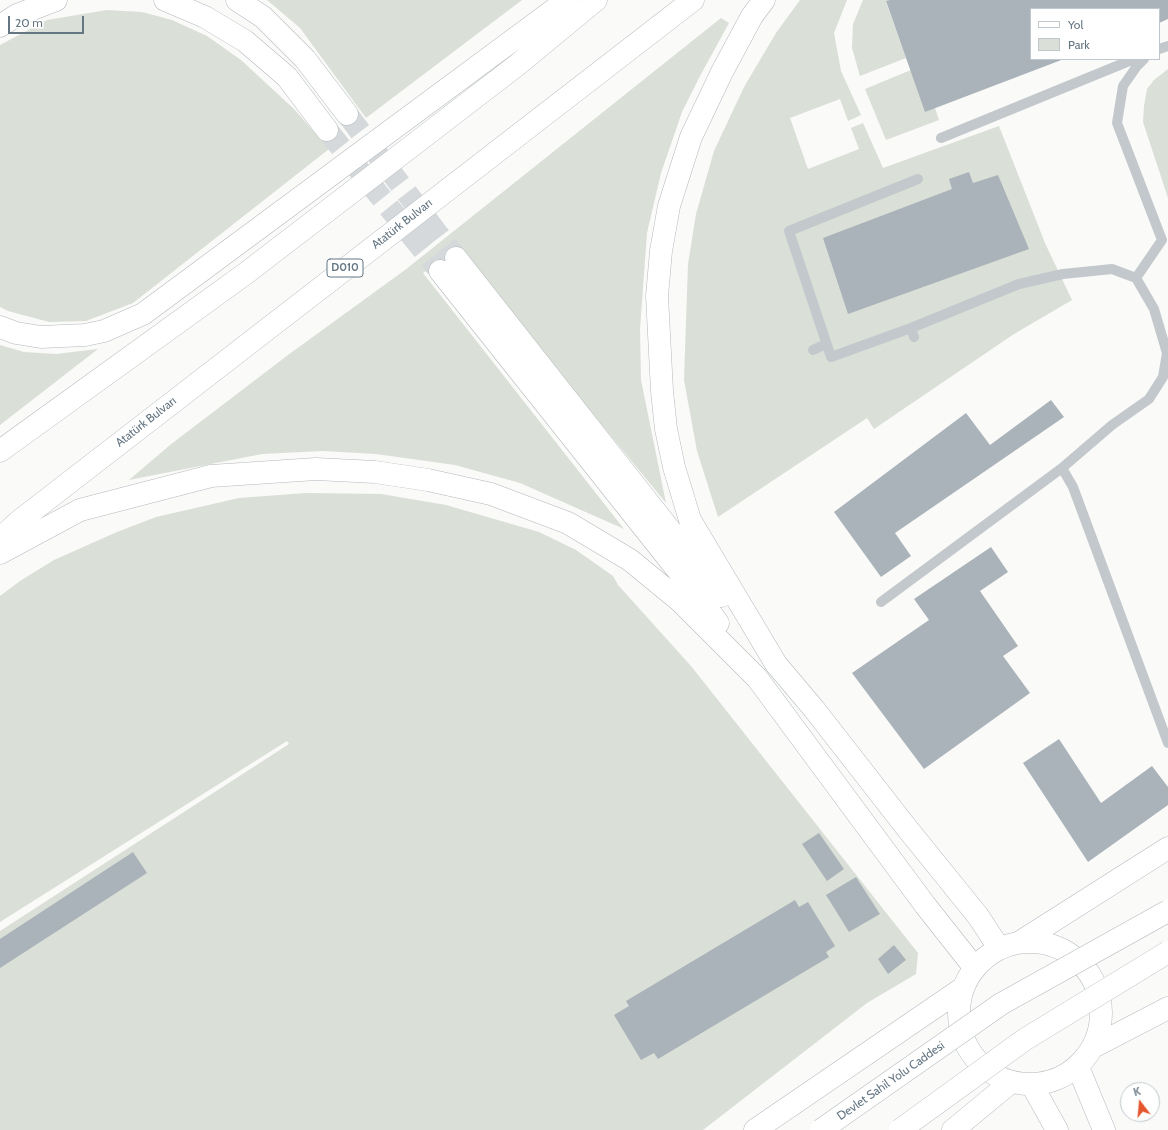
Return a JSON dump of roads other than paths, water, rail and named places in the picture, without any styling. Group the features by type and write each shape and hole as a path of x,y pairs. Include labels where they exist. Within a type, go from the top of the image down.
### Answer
{"main road":[{"path":"0,26 17,15 56,0"},
{"path":"165,0 205,17 245,41 287,76 327,130"},
{"path":"237,0 263,17 305,59 347,114"},
{"path":"0,327 16,333 41,337 85,335 104,331 143,314 567,0"},
{"path":"0,451 245,274 516,66 596,0"},
{"name":"Atatürk Bulvarı","path":"0,539 18,522 692,0"},
{"path":"764,0 752,16 722,72 691,137 669,206 661,251 657,296 658,342 666,428 674,467 690,520 776,664"},
{"path":"974,967 925,905 695,592 448,264 814,709 978,916 999,948"},
{"path":"0,553 80,510 211,476 316,469 375,472 398,475 491,494 568,523 630,560 680,601 757,678"},
{"path":"1020,942 1168,848"},
{"name":"Devlet Sahil Yolu Caddesi","path":"821,1130 1001,1004 1168,910"},
{"path":"1020,942 1043,942 1064,950 1082,963 1095,982 1102,1004 1101,1026 1094,1047 1078,1067 1057,1080 1032,1085 1010,1083 988,1071 972,1055 961,1034 958,1011 963,988 974,967 985,957 999,948 1020,942"},
{"path":"900,1130 1024,1040 1168,952"},
{"path":"755,1130 963,988"},
{"path":"1094,1047 1168,1008"},
{"path":"1078,1067 1104,1130"},
{"path":"953,1130 1010,1083"},
{"path":"1032,1085 1058,1130"}],"lane":[{"path":"941,138 1132,60"},
{"path":"1136,278 1162,240 1117,124 1123,86 1143,60"},
{"path":"880,602 1062,468 1112,425 1149,399 1163,377 1167,353 1154,309 1136,278 1112,269 1063,274 1019,284 912,332 831,357 789,231 918,180"},
{"path":"813,350 826,344"},
{"path":"1062,468 1073,487 1168,743"}],"tunnel":[{"path":"347,114 456,258"},
{"path":"327,130 440,271"}]}
